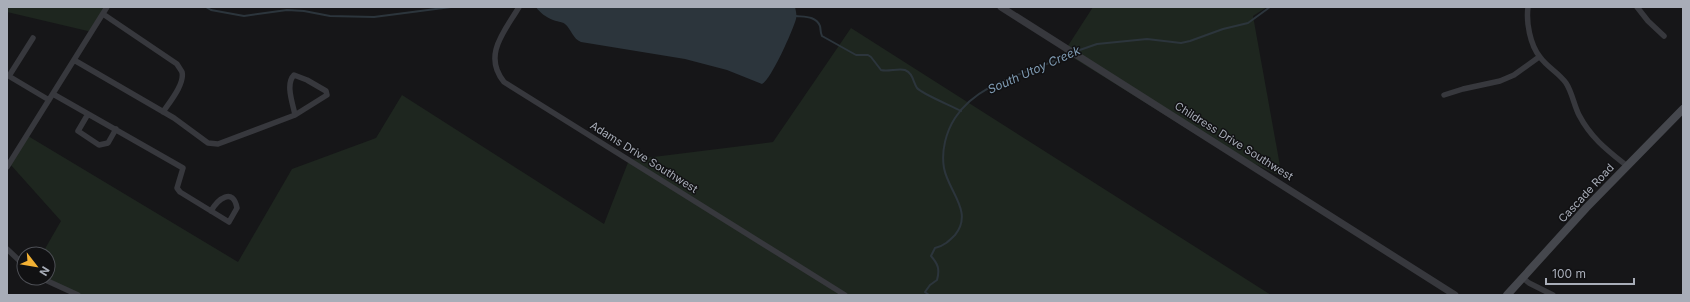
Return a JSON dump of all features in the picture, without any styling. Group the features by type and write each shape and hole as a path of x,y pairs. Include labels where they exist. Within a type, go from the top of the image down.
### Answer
{"main road":[{"name":"Cascade Road","path":"1507,295 1586,208 1683,109"}],"street":[{"path":"7,167 107,7"},
{"name":"Adams Drive Southwest","path":"519,7 496,48 494,57 495,66 504,82 845,295"},
{"path":"1528,7 1527,15 1532,42 1539,56 1566,83 1588,131 1598,143 1627,166"},
{"path":"1637,7 1648,21 1664,36"},
{"name":"Childress Drive Southwest","path":"1005,8 1455,295"},
{"path":"103,14 177,64 182,72 182,80 174,97 163,112"},
{"path":"33,38 8,76 49,100"},
{"path":"1444,95 1463,88 1500,81 1514,75 1539,56"},
{"path":"74,60 163,112 208,143 218,144 294,115 327,95 326,91 307,80 294,75 291,78 290,88 294,115"},
{"path":"53,94 183,168 177,188 180,192 229,222 237,208 235,202 230,198 223,197 218,200 210,210"},
{"path":"88,114 78,131 99,145 108,143 116,129"},
{"path":"7,249 16,257"},
{"path":"1523,278 1529,283 1553,295"},
{"path":"56,285 78,295"}],"shaded area":[{"path":"7,7 108,7 92,32 7,12"},
{"path":"536,7 795,7 796,19 791,33 771,74 762,84 727,70 685,59 578,41 565,24 548,18"},
{"path":"1093,7 1267,7 1253,16 1282,177 1205,140 1064,52"},
{"path":"851,28 1271,295 77,295 56,285 56,246 47,246 61,221 10,164 28,136 238,262 292,169 376,138 402,95 604,224 629,160 773,142"}],"waterway":[{"path":"206,7 211,10 244,16 287,10 304,11 330,16 374,17 451,7"},
{"name":"South Utoy Creek","path":"1074,52 1097,44 1147,39 1181,43 1190,41 1223,29 1248,23 1270,7"},
{"path":"796,16 816,20 820,26 822,36 856,55 868,55 881,70 908,71 920,91 961,111"},
{"name":"South Utoy Creek","path":"929,295 925,292 930,285 937,280 938,273 937,264 931,256 935,248 944,245 955,235 962,218 958,202 946,177 943,162 945,142 949,129 955,118 966,105 992,86 1070,54"}]}
